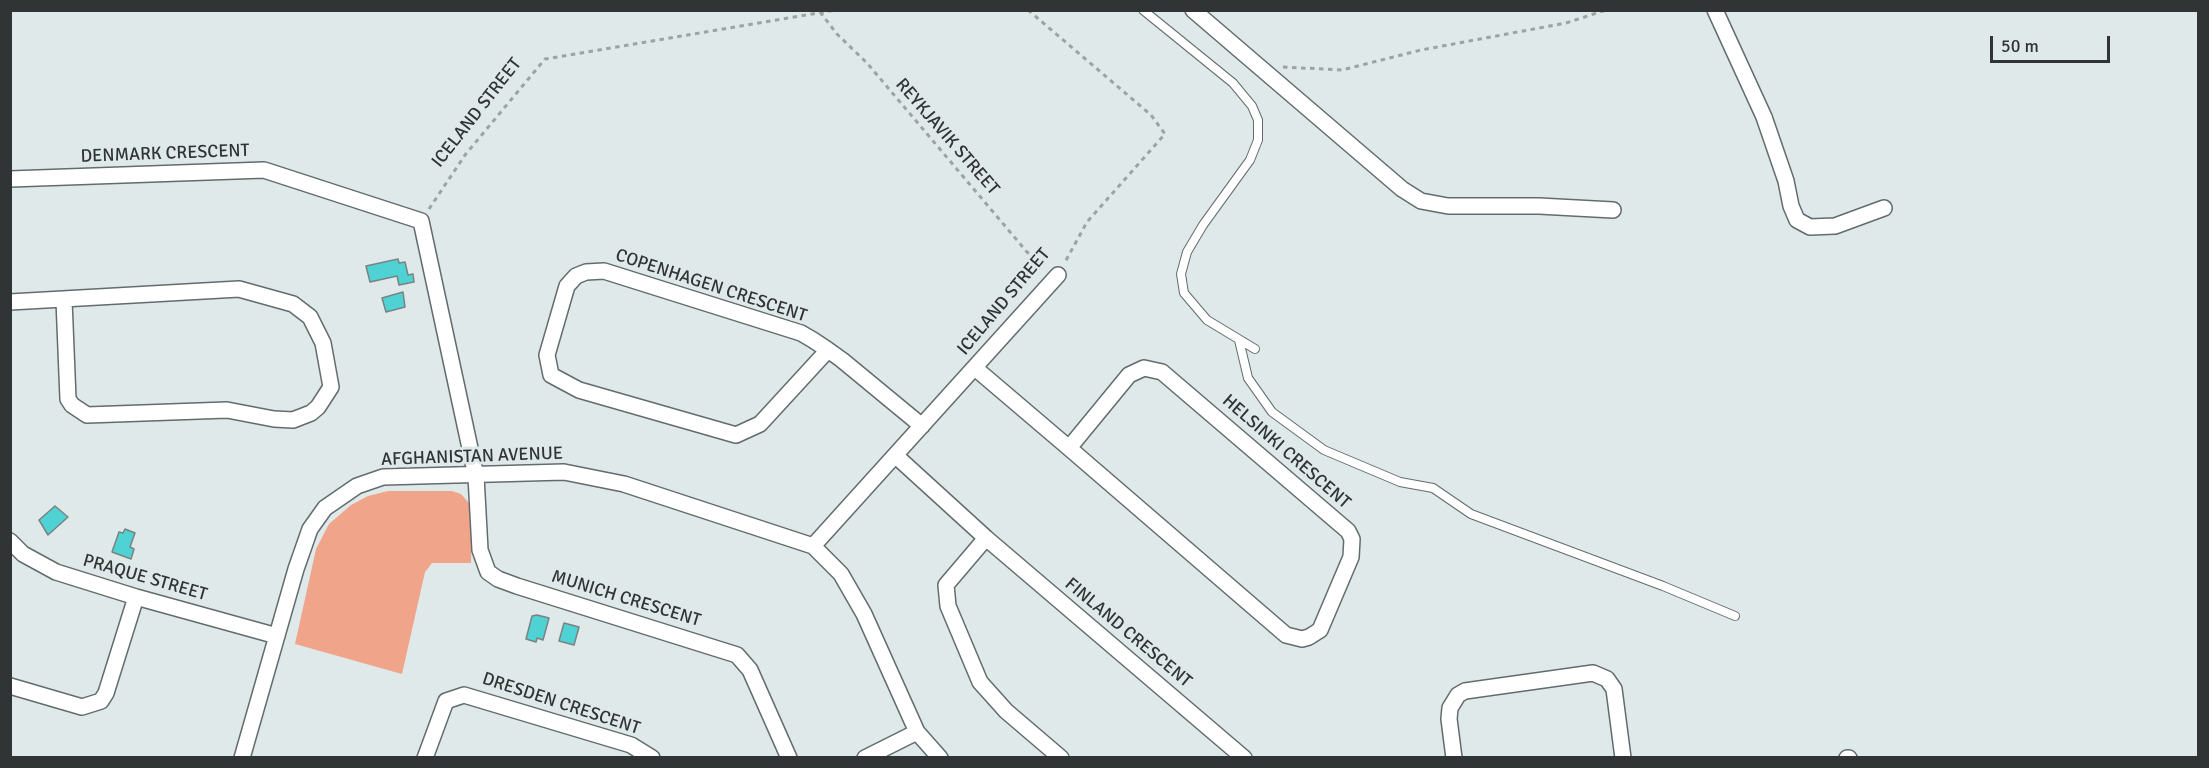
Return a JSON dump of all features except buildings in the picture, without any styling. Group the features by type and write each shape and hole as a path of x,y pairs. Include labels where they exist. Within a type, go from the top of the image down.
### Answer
{"street":[{"path":"1193,10 1421,201 1448,206 1539,206 1613,210"},
{"path":"1715,10 1764,117 1797,220 1810,227 1835,226 1884,208"},
{"name":"DENMARK CRESCENT","path":"10,179 264,170 421,221"},
{"path":"421,221 476,476"},
{"name":"COPENHAGEN CRESCENT","path":"828,350 760,424 736,435 579,390 551,375 547,355 567,286 576,276 594,270 801,333 828,350 921,426"},
{"name":"ICELAND STREET","path":"813,546 1058,275"},
{"path":"10,302 239,289 303,309 317,328 323,343 331,387 318,407 311,413 293,420 274,420 226,410 87,415 72,405 68,399 64,300"},
{"name":"HELSINKI CRESCENT","path":"975,368 1286,635 1302,639 1310,638 1320,630 1351,557 1352,539 1348,531 1162,372 1144,368 1129,375 1069,448"},
{"name":"FINLAND CRESCENT","path":"896,456 986,538 1244,758"},
{"name":"AFGHANISTAN AVENUE","path":"242,758 310,529 325,508 357,486 383,477 564,472 644,490 813,546 842,574 917,732 940,758"},
{"name":"MUNICH CRESCENT","path":"476,476 480,550 482,562 488,572 507,583 737,655 750,670 789,758"},
{"path":"986,538 946,585 948,606 981,682 1006,711 1061,758"},
{"name":"PRAQUE STREET","path":"10,541 23,554 56,572 277,636"},
{"path":"10,686 82,707 101,701 106,693 136,597"},
{"path":"1454,758 1449,719 1450,708 1458,695 1465,691 1593,673 1607,679 1614,689 1623,758"},
{"name":"DRESDEN CRESCENT","path":"425,758 446,700 464,695 631,745 652,758"},
{"path":"865,758 917,732"}],"lane":[{"path":"1143,10 1233,83 1252,106 1258,120 1258,140 1250,160 1186,252 1181,274 1181,283 1190,302 1208,320 1255,349"},
{"path":"1239,340 1248,378 1272,412 1324,450 1400,482 1433,488 1471,514 1653,582 1736,616"}],"path":[{"name":"ICELAND STREET","path":"421,221 465,155 545,59 836,10"},
{"name":"ICELAND STREET","path":"1029,10 1151,115 1165,134 1087,222 1058,275"},
{"path":"1257,65 1342,70 1421,50 1566,23 1606,10"},
{"name":"REYKJAVIK STREET","path":"820,12 837,34 867,63 1027,252 1058,275"}],"shaded area":[{"path":"388,491 452,491 461,494 468,502 472,513 471,563 432,563 425,572 402,674 295,644 316,549 329,524 351,505 368,496"}]}
